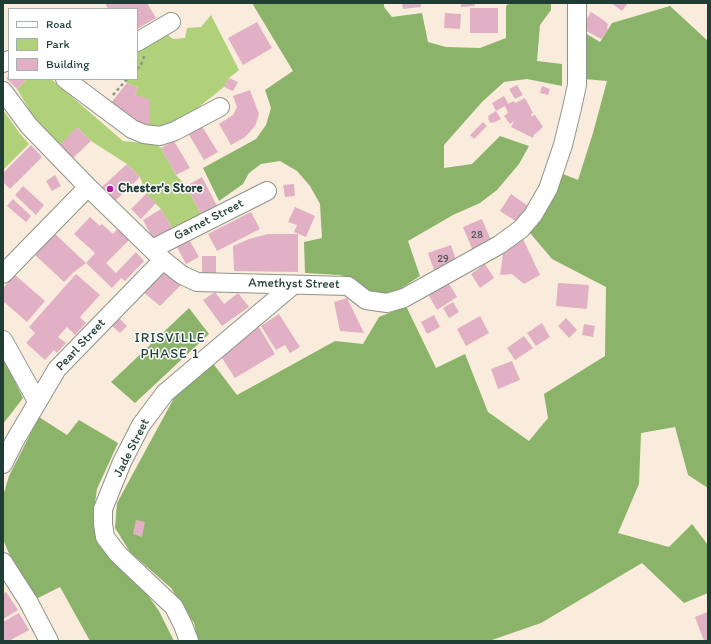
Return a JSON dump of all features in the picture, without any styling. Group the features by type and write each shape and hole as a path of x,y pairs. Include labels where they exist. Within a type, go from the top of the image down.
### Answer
{"street":[{"name":"Amethyst Street","path":"3,91 29,126 88,187 157,254 182,276 197,282 348,286 366,300 387,303 404,298 499,245 521,229 533,215 548,189 568,127 576,85 577,3"},
{"path":"138,41 171,22"},
{"path":"66,80 132,130 144,134 160,136 175,131 220,107"},
{"path":"3,274 88,187"},
{"name":"Garnet Street","path":"157,254 266,191"},
{"name":"Pearl Street","path":"3,464 37,401 57,369 157,254"},
{"name":"Jade Street","path":"189,641 174,607 118,554 105,537 103,509 122,462 141,425 165,393 293,285"},
{"path":"3,340 37,401"},
{"path":"3,562 28,601 49,641"}],"path":[{"path":"103,107 126,80"}],"green space":[{"path":"252,3 384,3 384,7 392,17 422,13 428,42 446,47 480,48 506,38 506,6 509,3 551,3 551,10 540,25 537,61 562,64 562,86 527,79 504,82 482,102 444,145 444,168 472,164 500,136 529,146 519,164 497,190 480,203 453,215 408,241 420,276 397,291 383,297 365,291 354,279 340,275 305,273 304,242 322,238 320,204 310,186 297,171 280,161 261,164 249,173 243,184 219,201 203,168 256,139 266,125 271,108 265,90 293,71"},
{"path":"670,6 708,41 708,488 688,475 675,427 641,433 639,484 618,533 669,547 692,524 708,545 708,593 684,603 642,563 541,623 489,641 198,641 194,623 171,588 130,552 115,528 117,503 174,398 212,362 237,395 335,341 363,344 379,317 406,306 436,368 465,354 488,412 529,441 548,418 544,394 605,356 606,287 552,259 530,233 563,174 578,180 593,133 607,81 584,79 585,33 600,42 612,23"},
{"path":"211,15 239,70 229,78 224,87 191,113 165,127 149,126 149,100 135,95 138,88 127,83 125,80 138,80 138,50 168,35 173,39 185,38 187,28 201,27"},
{"path":"26,80 52,80 123,141 143,143 154,142 161,148 176,175 186,186 201,214 172,228 161,209 146,194 140,177 127,164 91,141 78,128 59,146 36,121 17,89"},
{"path":"3,110 29,144 3,170"},
{"path":"189,308 209,334 135,403 111,382"},
{"path":"3,357 23,398 3,424"},
{"path":"39,417 67,435 79,420 118,443 97,489 93,517 97,538 142,587 159,611 174,641 90,641 60,587 36,599 15,567 4,542 3,496 9,476"}],"building":[{"path":"105,3 147,3 156,18 138,28 138,8 108,8"},
{"path":"402,3 421,3 421,7 403,9"},
{"path":"461,3 474,3 475,6 461,7"},
{"path":"611,3 628,3 622,11"},
{"path":"470,8 498,8 498,33 470,33"},
{"path":"591,12 608,24 607,28 609,29 601,39 581,28"},
{"path":"445,13 461,14 460,29 444,28"},
{"path":"257,22 272,48 243,65 228,38"},
{"path":"229,78 238,82 233,91 224,87"},
{"path":"8,80 26,80 17,89"},
{"path":"127,83 138,88 135,95 149,99 149,126 123,117 109,105"},
{"path":"517,85 523,95 515,99 509,89"},
{"path":"542,86 550,89 548,95 540,93"},
{"path":"250,90 259,114 255,126 245,137 231,145 219,124 233,115 237,107 233,96"},
{"path":"504,96 508,103 507,104 514,101 515,103 525,98 533,113 531,114 532,116 535,115 543,127 534,135 533,138 511,127 514,121 510,124 504,116 508,113 505,106 496,111 492,103"},
{"path":"496,111 501,119 490,123 488,116"},
{"path":"483,122 487,126 474,139 470,135"},
{"path":"201,125 218,152 204,160 188,133"},
{"path":"77,127 91,141 72,159 59,146"},
{"path":"174,141 190,168 176,175 161,148"},
{"path":"31,145 42,157 10,189 3,182 3,173"},
{"path":"127,164 140,177 115,201 102,187"},
{"path":"55,175 61,186 52,191 46,181"},
{"path":"202,177 217,206 201,214 186,186"},
{"path":"294,184 295,196 285,197 283,185"},
{"path":"23,186 44,205 36,215 15,195"},
{"path":"146,194 156,203 141,219 131,209"},
{"path":"511,194 528,206 517,222 500,211"},
{"path":"13,199 31,216 26,222 7,206"},
{"path":"295,207 315,216 306,237 294,232 297,225 288,222"},
{"path":"161,209 172,228 153,239 143,220"},
{"path":"251,212 260,229 217,251 208,234"},
{"path":"90,217 100,226 102,224 113,234 118,228 130,239 106,263 116,273 136,252 144,261 125,281 121,278 112,288 86,263 95,253 74,234"},
{"path":"482,219 492,243 473,251 463,227"},
{"path":"54,233 86,263 64,282 34,254"},
{"path":"268,234 298,234 298,272 234,271 233,246 249,239"},
{"path":"523,239 540,275 524,284 512,274 500,275 504,247"},
{"path":"190,241 199,257 186,264 177,247"},
{"path":"451,245 458,266 435,273 428,253"},
{"path":"202,256 216,256 216,274 202,275"},
{"path":"485,264 494,278 480,288 471,274"},
{"path":"165,271 183,283 160,306 142,291 160,272"},
{"path":"76,274 100,295 80,317 86,323 75,335 67,327 58,337 66,343 57,353 54,350 45,360 26,343 35,333 29,327"},
{"path":"15,275 45,301 27,322 3,301 3,288"},
{"path":"448,282 457,297 437,310 428,294"},
{"path":"558,283 589,285 587,309 556,306"},
{"path":"215,292 224,304 238,293 249,307 222,326 203,300"},
{"path":"347,298 364,333 340,331 334,302"},
{"path":"453,302 459,312 449,318 443,308"},
{"path":"279,314 300,347 290,353 285,345 276,350 261,326"},
{"path":"434,315 440,327 427,334 421,322"},
{"path":"480,316 489,333 466,346 457,329"},
{"path":"118,317 127,326 120,333 111,325"},
{"path":"566,318 577,330 569,338 558,326"},
{"path":"542,323 550,337 536,346 527,333"},
{"path":"584,324 595,326 593,337 582,335"},
{"path":"259,327 275,354 235,378 218,352"},
{"path":"524,336 533,348 515,360 507,348"},
{"path":"512,361 520,380 498,389 491,369"},
{"path":"136,520 145,522 142,537 133,534"},
{"path":"6,592 18,610 3,619 3,594"},
{"path":"708,612 708,641 704,641 695,617"},
{"path":"19,613 29,630 9,641 3,641 3,622"}],"place":[{"name":"Chester's Store","path":"110,189"}],"district":[{"name":"IRISVILLE PHASE 1","path":"170,346"}]}
